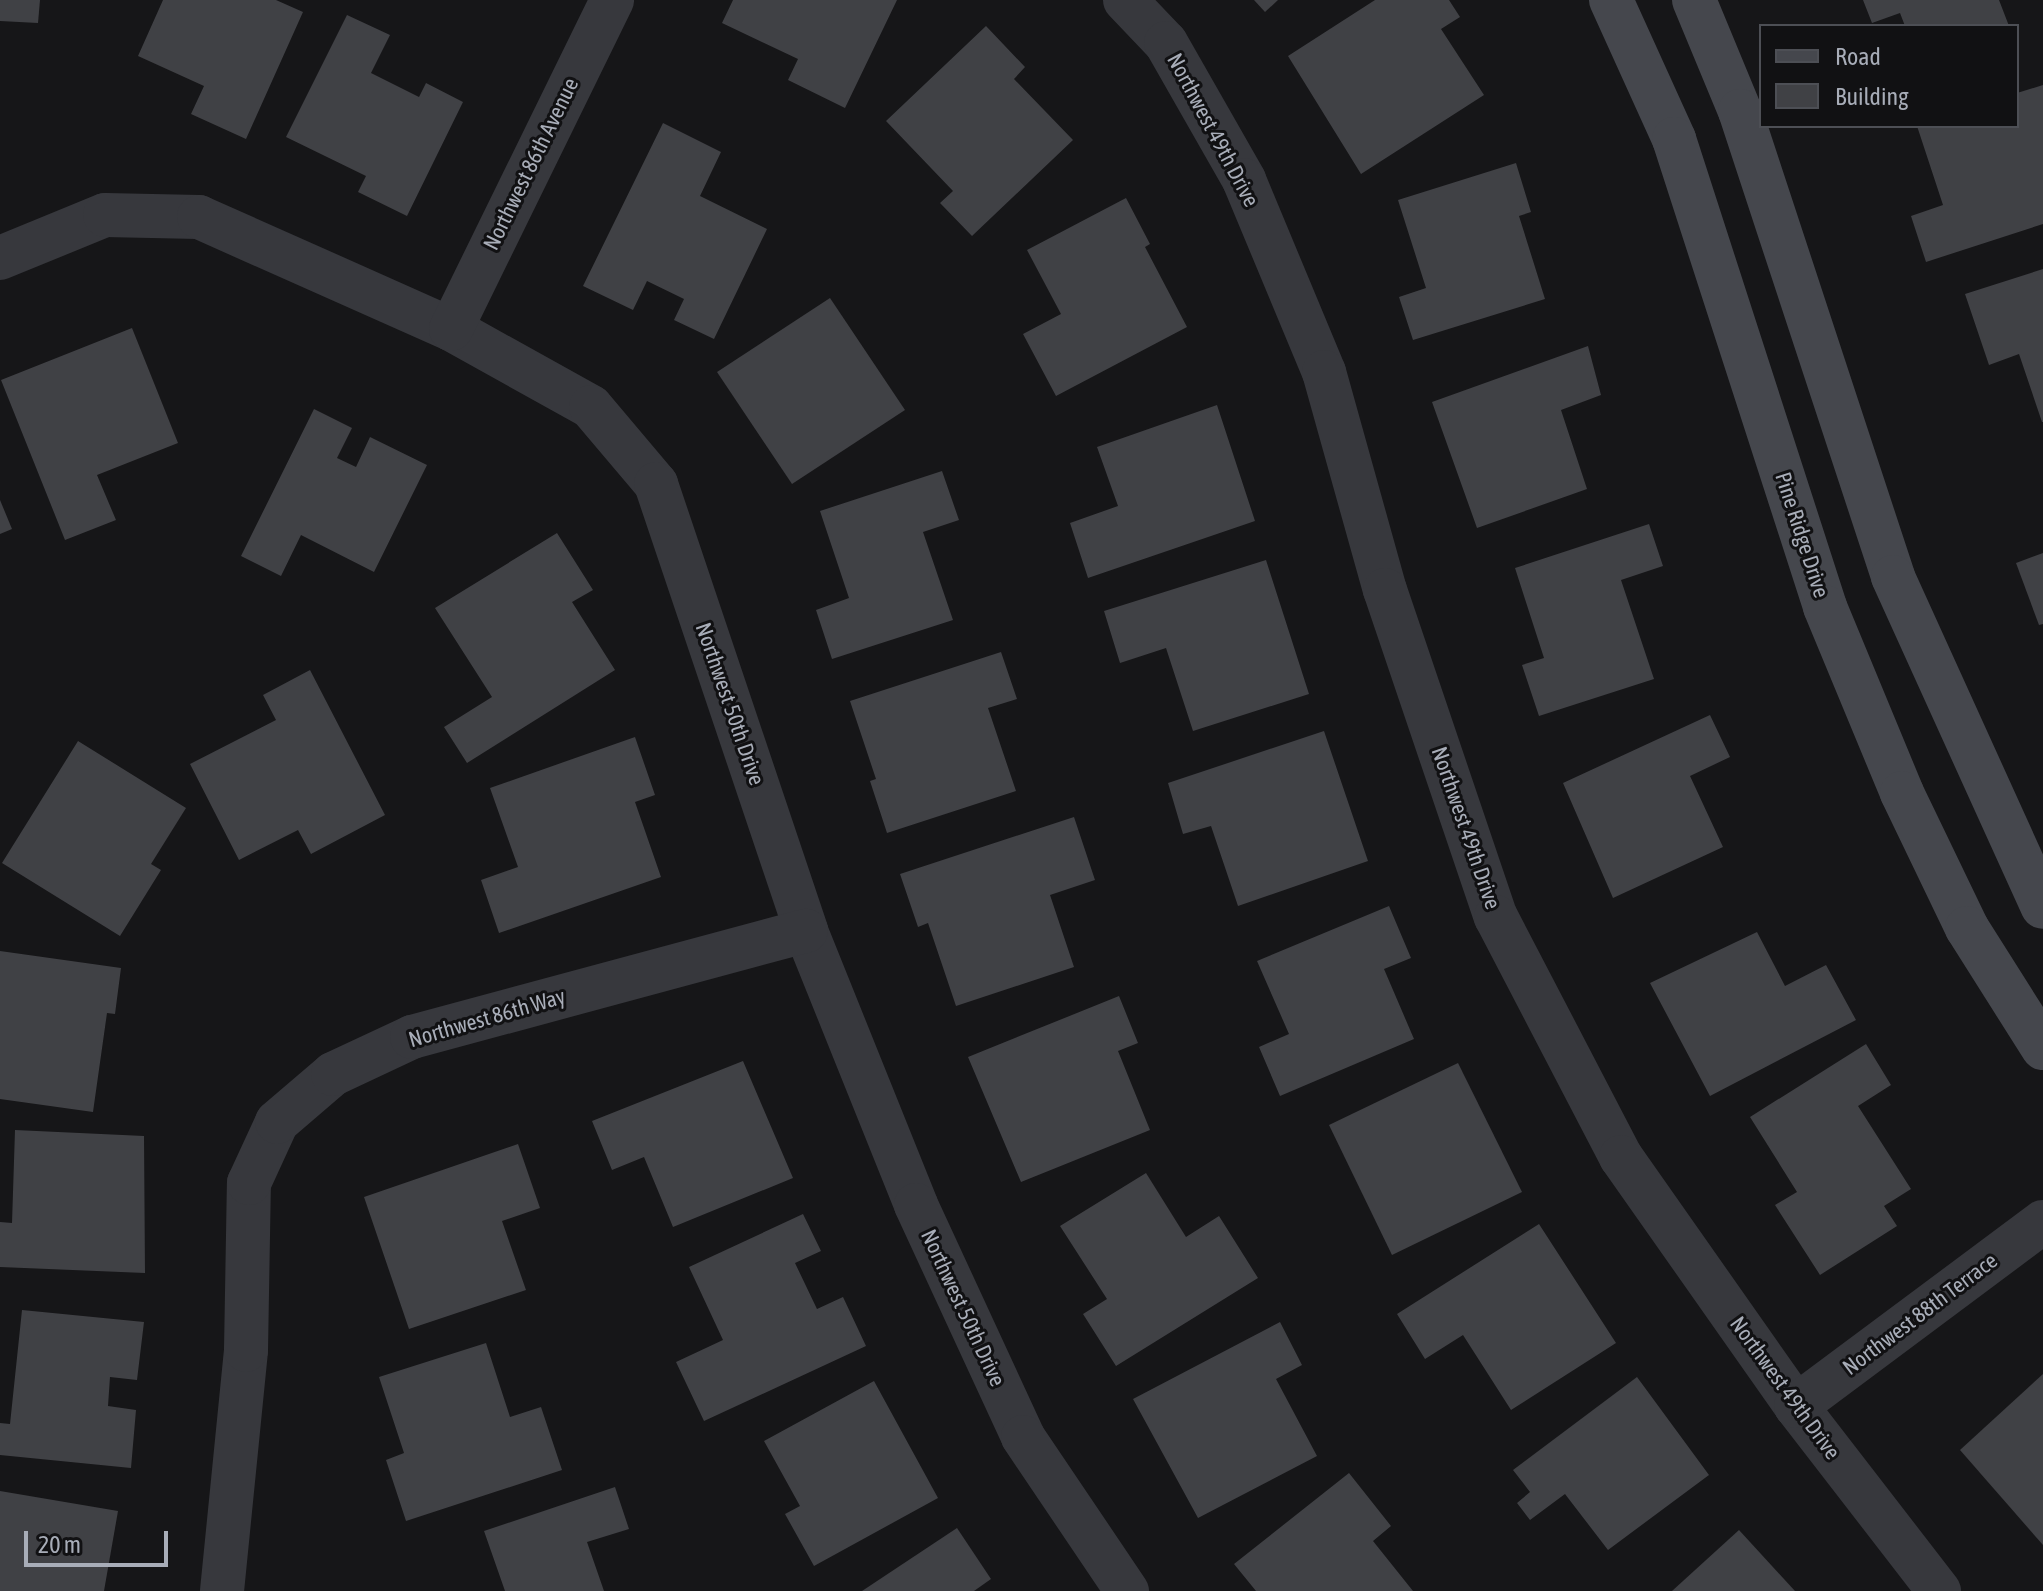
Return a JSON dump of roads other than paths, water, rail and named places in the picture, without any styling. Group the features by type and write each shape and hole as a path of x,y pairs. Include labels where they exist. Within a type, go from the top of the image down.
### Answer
{"street":[{"name":"Northwest 86th Avenue","path":"451,329 612,0"},
{"name":"Northwest 49th Drive","path":"1125,0 1166,43 1244,180 1324,372 1385,590 1496,917 1621,1157 1796,1406 1939,1591"},
{"name":"Pine Ridge Drive","path":"1611,0 1674,139 1825,607 1902,793 1967,928 2043,1048"},
{"path":"1694,0 1740,111 1893,577 2043,907"},
{"name":"Northwest 50th Drive","path":"0,258 105,215 199,217 451,329 591,407 656,484 806,931 916,1205 1023,1437 1127,1591"},
{"name":"Northwest 86th Way","path":"222,1591 246,1350 249,1183 277,1122 333,1074 412,1037 806,931"},
{"name":"Northwest 88th Terrace","path":"1796,1406 2043,1222"}]}
